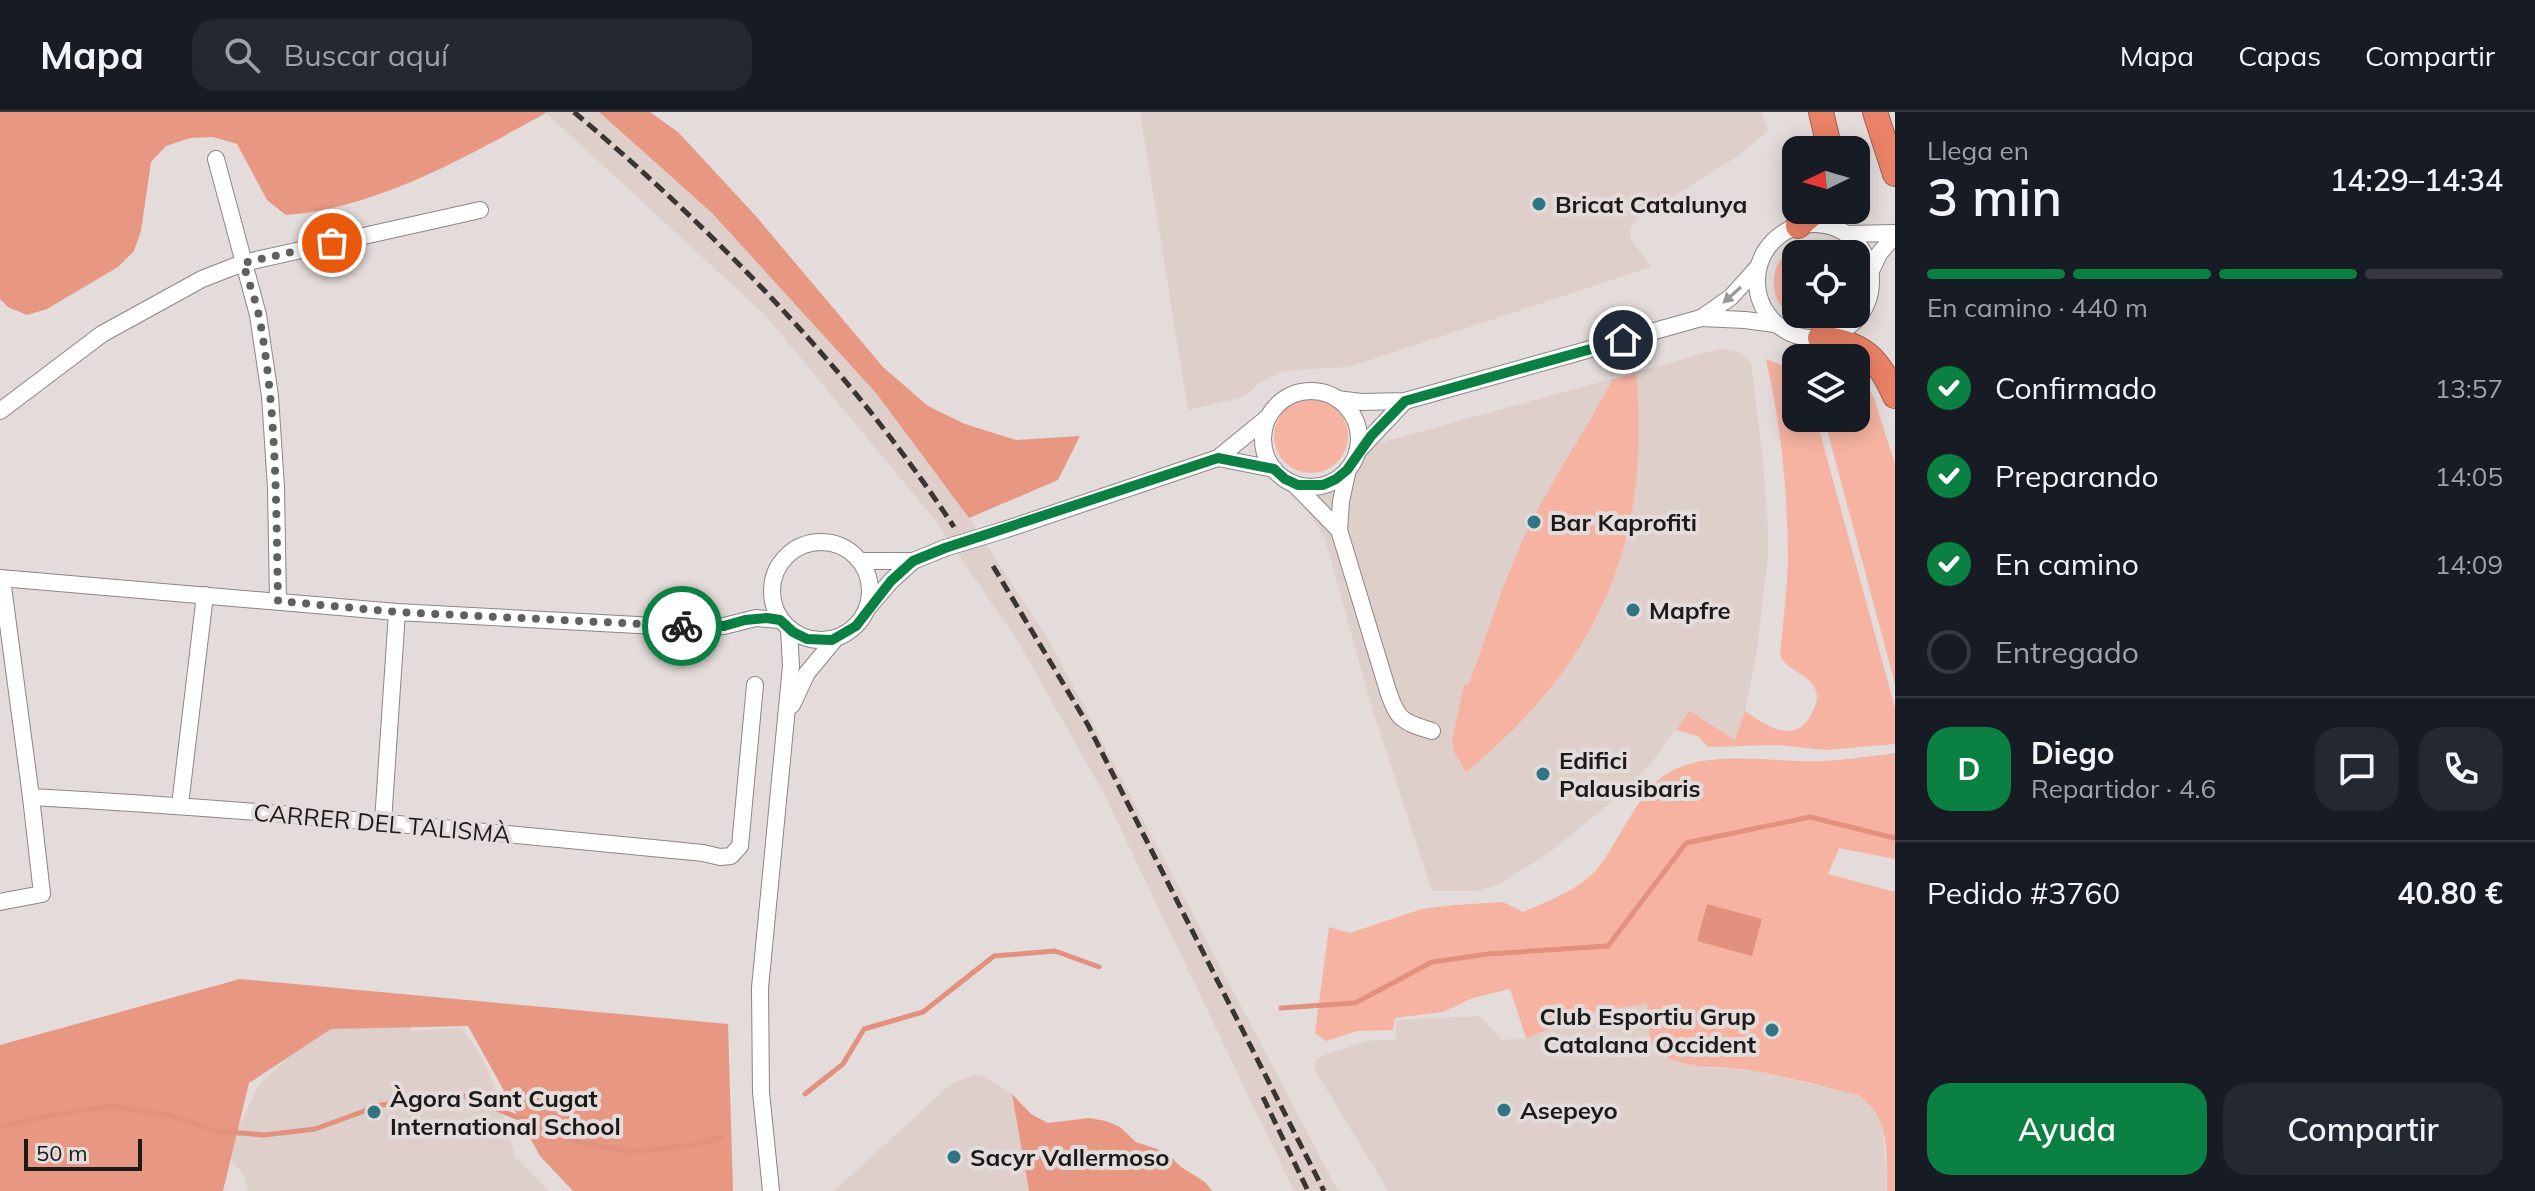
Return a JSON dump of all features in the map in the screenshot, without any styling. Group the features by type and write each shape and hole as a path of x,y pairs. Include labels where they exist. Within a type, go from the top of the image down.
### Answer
{"highway":[{"path":"1821,112 1827,136"},
{"path":"1875,112 1895,174"},
{"path":"1820,338 1844,341 1868,355 1879,365 1895,396"}],"street":[{"path":"216,159 258,315 270,396 276,488 278,601"},
{"path":"0,411 102,334 202,279 243,263 480,210"},
{"path":"1701,318 1731,297 1758,267 1772,241 1798,224"},
{"path":"1820,224 1847,234 1895,234"},
{"path":"1847,234 1852,240"},
{"path":"1870,273 1879,254 1895,234"},
{"path":"1758,267 1756,286 1760,301 1775,324"},
{"path":"786,722 807,673 836,638 852,629 891,581 913,561 1218,458 1269,417 1279,403 1297,393 1318,391 1337,399 1361,402 1405,401 1701,318 1775,324 1794,335 1820,338 1845,328"},
{"path":"1337,399 1348,409 1355,422 1358,441 1341,501 1339,530 1395,713 1409,724 1432,731"},
{"path":"1293,483 1323,485 1336,479 1382,423 1405,401"},
{"path":"1269,417 1263,441 1274,469 1293,483 1339,530"},
{"path":"1218,458 1274,469"},
{"path":"771,1191 761,1092 760,988 791,666 784,624 772,601 774,575 782,560 794,549 804,544 832,543 847,549 860,561 870,585 866,611"},
{"path":"860,561 913,561"},
{"path":"0,902 42,894 1,578 397,612 656,626 724,626 745,620 784,624 811,640 836,638"},
{"path":"745,620 772,586"},
{"path":"180,805 205,595"},
{"path":"383,822 397,612"},
{"name":"CARRER DEL TALISMÀ","path":"31,797 180,805 383,822 731,856 740,846 755,685"}],"shaded area":[{"path":"0,112 546,113 421,178 388,191 321,210 286,215 267,200 237,144 213,137 190,138 166,146 151,162 141,231 134,251 118,267 47,309 27,315 8,307 0,299"},
{"path":"545,112 599,112 712,213 876,393 969,518 1051,644 1338,1191 1294,1191 1103,792 1019,643 934,519 766,316"},
{"path":"599,112 650,112 678,132 754,214 883,367 928,406 965,424 1016,440 1080,436 1058,480 969,518 876,393 712,213"},
{"path":"1140,112 1762,112 1768,131 1738,156 1637,219 1630,228 1631,239 1651,267 1349,367 1279,373 1261,382 1243,397 1188,410"},
{"path":"1782,259 1782,306 1776,296 1774,278"},
{"path":"1720,349 1736,351 1751,362 1768,531 1757,649 1745,711 1735,741 1689,711 1656,757 1626,790 1550,852 1500,884 1477,891 1432,891 1372,708 1325,539 1302,501 1335,492 1372,445"},
{"path":"1766,359 1782,365 1782,432 1820,432 1895,708 1895,744 1826,750 1778,745 1708,747 1698,736 1676,730 1689,711 1735,740 1745,711 1776,729 1793,730 1808,720 1816,702 1815,688 1811,682 1788,665 1780,654 1788,536 1783,460"},
{"path":"1636,374 1639,435 1635,492 1624,546 1606,596 1582,643 1550,688 1512,731 1466,772 1454,752 1452,741 1464,685 1469,684 1519,548 1612,380"},
{"path":"1870,391 1895,464 1895,684 1828,432 1870,432"},
{"path":"1311,399 1325,402 1337,410 1345,422 1348,436 1345,450 1337,462 1325,470 1311,473 1297,470 1285,462 1277,450 1274,436 1277,422 1285,410 1297,402"},
{"path":"1895,753 1895,859 1839,848 1828,874 1895,892 1895,1191 1887,1191 1882,1126 1869,1104 1858,1095 1768,1073 1674,1060 1663,1055 1652,1043 1647,1004 1597,1011 1526,1038 1510,989 1473,998 1443,1012 1395,1018 1393,1030 1357,1031 1326,1041 1315,1033 1329,927 1350,933 1422,909 1455,905 1503,902 1523,912 1555,898 1594,873 1647,793 1665,775 1681,767 1720,759 1822,761"},
{"path":"1707,904 1762,919 1752,956 1697,941"},
{"path":"240,979 728,1024 733,1191 573,1191 540,1156 468,1026 331,1029 249,1083 223,1191 0,1191 0,1045"},
{"path":"1647,1004 1706,1068 1752,1070 1858,1095 1873,1105 1883,1124 1887,1191 1388,1191 1315,1070 1315,1061 1321,1056 1369,1041 1396,1039 1396,1020 1480,1016 1502,1040 1526,1038 1597,1011"},
{"name":"Àgora Sant Cugat International School","path":"412,1009 411,1031 462,1028 484,1061 497,1093 515,1157 549,1191 248,1191 245,1177 229,1157 236,1132 259,1085 294,1052 331,1029"},
{"path":"974,1074 984,1076 1012,1094 1029,1191 834,1191 951,1084"},
{"path":"1012,1094 1031,1114 1048,1123 1089,1118 1120,1127 1136,1142 1166,1152 1212,1191 1029,1191"}],"waterway":[{"path":"1281,1008 1355,1003 1432,962 1488,954 1608,946 1686,843 1810,817 1895,838"},
{"path":"805,1094 843,1064 864,1029 923,1012 994,956 1055,951 1099,967"},
{"path":"0,1127 112,1106 172,1116 215,1131 264,1135 315,1129 381,1105 459,1094 582,1143 631,1152 699,1144 722,1137"}],"railway":[{"path":"574,112 679,206 779,306 871,413 954,527"},
{"path":"993,566 1088,725 1324,1191"},
{"path":"1263,1097 1308,1191"}],"way so far":[{"path":"332,243 243,263 258,315 270,396 276,488 278,601 397,612 682,626"}],"place":[{"name":"Bricat Catalunya","path":"1539,204"},
{"name":"Bar Kaprofiti","path":"1534,522"},
{"name":"Mapfre","path":"1633,610"},
{"name":"Edifici Palausibaris","path":"1543,774"},
{"name":"Club Esportiu Grup Catalana Occident","path":"1772,1030"},
{"name":"Asepeyo","path":"1504,1110"},
{"name":"Àgora Sant Cugat International School","path":"374,1112"},
{"name":"Sacyr Vallermoso","path":"954,1157"}],"route":[{"path":"682,626 735,625 745,620 767,618 780,620 807,639 832,640 856,626 891,581 913,561 945,548 1218,458 1274,469 1298,485 1323,485 1347,470 1371,436 1405,401 1623,340"}]}
